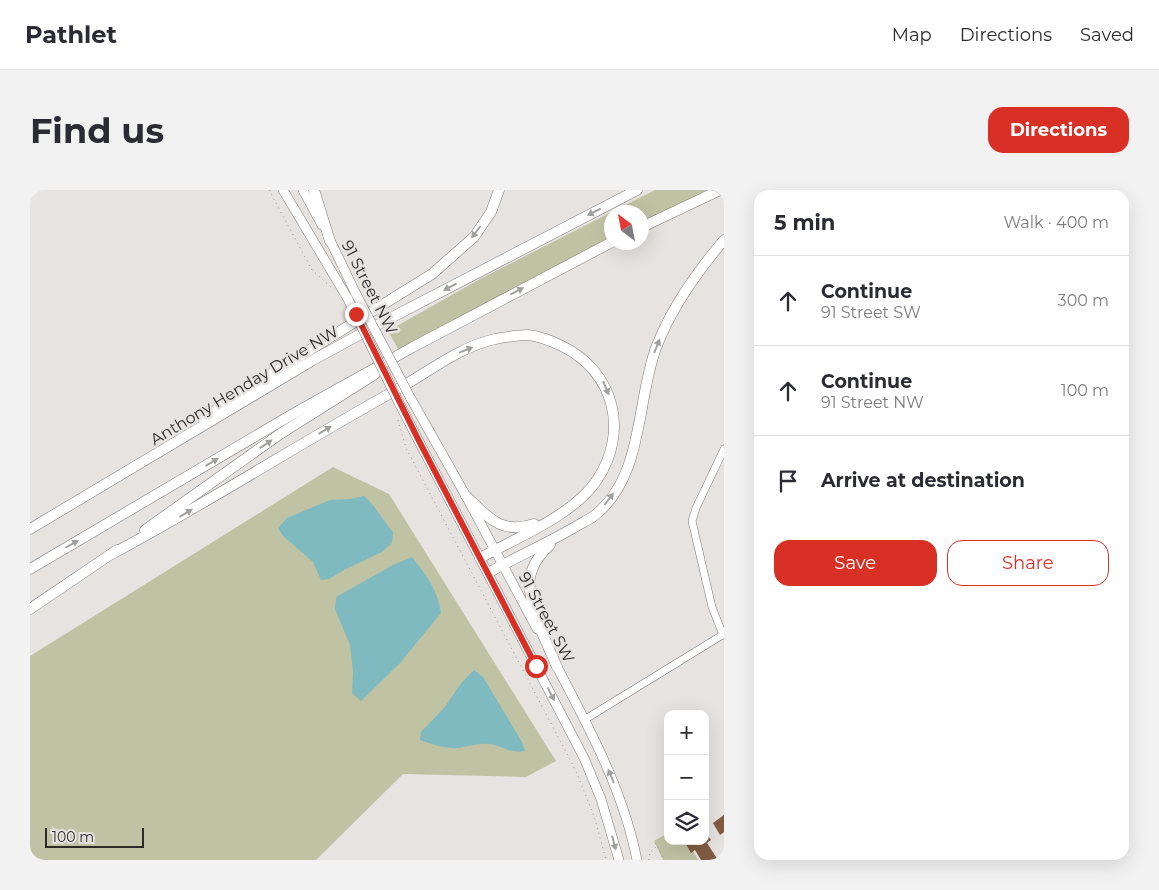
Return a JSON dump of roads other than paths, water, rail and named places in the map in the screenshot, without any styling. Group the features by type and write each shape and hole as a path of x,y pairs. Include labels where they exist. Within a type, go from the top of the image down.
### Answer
{"highway":[{"path":"314,190 330,241"},
{"path":"172,445 226,402 432,274 474,236 491,212 499,190"},
{"name":"Anthony Henday Drive NW","path":"30,529 313,360 637,190"},
{"path":"649,225 720,190"},
{"path":"488,573 502,564 553,540 594,516 609,501 619,485 635,446 647,373 656,347 685,292 703,265 724,240"},
{"path":"30,568 298,411 604,246"},
{"path":"112,554 162,528 452,356 493,340 509,336 546,338 582,357 595,370 605,385 612,406 614,423 613,445 607,462 597,480 582,499 556,516 480,558"},
{"path":"30,610 252,454 310,415 362,384 413,348"},
{"path":"466,496 494,522 508,527 523,527 556,516"},
{"path":"557,667 537,619 530,591 531,572 540,555 572,529"}],"main road":[{"name":"91 Street NW","path":"283,190 348,300 399,403"},
{"name":"91 Street NW","path":"303,190 410,397"},
{"name":"91 Street SW","path":"410,397 466,496 584,720 616,789 637,860"},
{"name":"91 Street SW","path":"399,403 584,758 601,799 619,860"}],"lane":[{"path":"584,720 723,635 712,608 692,521 696,508 724,449"}],"water":[{"path":"364,496 393,532 392,543 382,552 329,579 321,580 313,562 283,536 278,528 287,518 330,500"},
{"path":"412,557 434,590 441,613 400,663 361,701 352,693 353,672 350,645 335,609 336,597 393,565"},
{"path":"474,670 483,677 522,742 525,751 511,751 486,744 449,748 420,740 421,732 444,708 462,682"}]}
